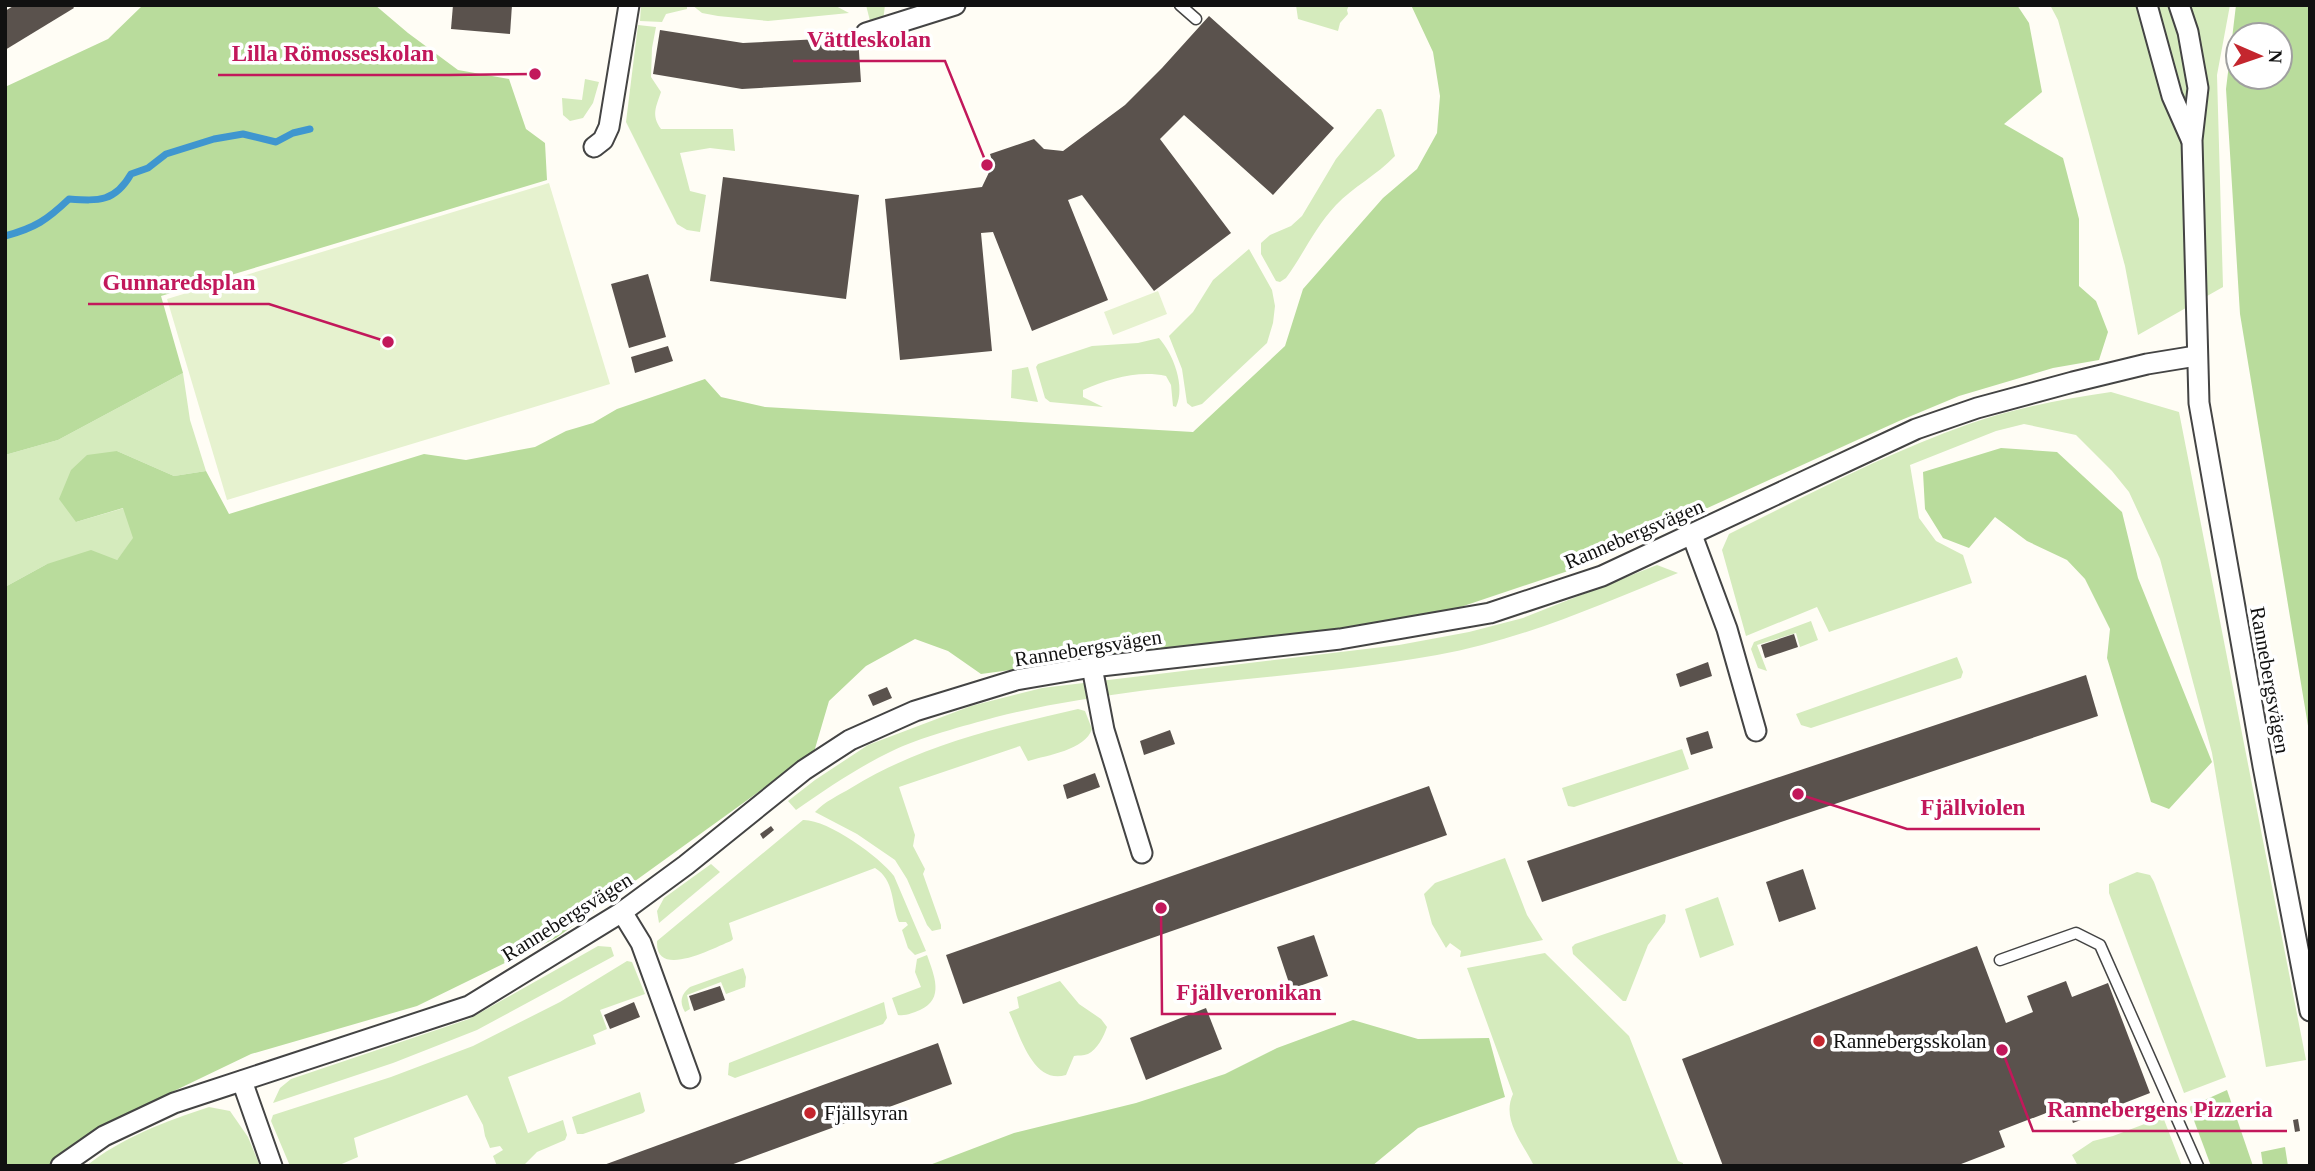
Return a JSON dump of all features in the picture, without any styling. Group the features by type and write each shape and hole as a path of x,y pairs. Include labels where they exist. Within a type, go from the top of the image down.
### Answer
{"street":[{"path":"594,147 603,140 609,127 629,5"},
{"path":"866,33 955,5"},
{"name":"Rannebergsvägen","path":"2147,5 2172,96 2192,140"},
{"name":"Rannebergsvägen","path":"2179,5 2188,32 2198,88 2192,140 2199,403 2263,766 2310,1011"},
{"name":"Rannebergsvägen","path":"61,1166 104,1136 174,1103 468,1006 622,912 687,865 804,770 850,740 915,711 1016,680 1092,667 1340,639 1490,613 1602,576 1869,449 1928,425 1977,408 2073,382 2147,364 2196,356"},
{"path":"1692,535 1727,629 1756,731"},
{"path":"1092,667 1106,740 1142,853"},
{"path":"622,912 641,943 690,1078"},
{"path":"242,1081 272,1166"}],"lane":[{"path":"1180,5 1196,19"},
{"path":"2000,960 2076,933 2100,945 2198,1166"}],"green space":[{"path":"143,5 375,5 458,70 509,79 526,129 545,143 547,180 161,296 183,373 58,440 5,455 5,87 108,39"},
{"path":"641,5 687,5 687,9 666,14 662,22 640,21"},
{"path":"692,5 834,5 849,13 768,21 702,13"},
{"path":"866,5 885,5 883,21 871,25"},
{"path":"1296,5 1349,5 1348,14 1340,23 1338,31 1298,19"},
{"path":"1411,5 2017,5 2029,23 2042,92 2004,124 2063,158 2079,219 2079,286 2096,301 2108,332 2099,360 2053,368 1959,396 1571,570 1404,626 1185,647 981,674 948,651 915,639 866,666 829,701 814,752 556,938 417,1006 251,1054 124,1115 47,1166 5,1166 5,587 47,564 91,550 117,560 133,538 123,508 76,522 59,499 71,470 87,455 117,451 174,476 206,471 229,514 424,454 466,460 535,447 566,431 593,423 617,409 705,379 721,397 765,407 1193,432 1285,346 1303,289 1383,198 1417,169 1437,133 1440,96 1433,52"},
{"path":"2050,5 2230,5 2227,21 2224,21 2217,75 2223,287 2138,335 2125,266 2058,20"},
{"path":"2236,5 2310,5 2310,738 2240,314 2226,91 2294,91 2294,21 2234,21"},
{"path":"638,25 656,27 651,77 661,92 655,115 661,129 733,129 735,151 710,148 680,153 690,191 706,195 700,232 687,230 677,224 626,122"},
{"path":"585,79 599,82 593,103 583,118 570,121 563,115 562,98 582,100"},
{"path":"1377,109 1381,109 1383,113 1395,156 1336,205 1286,278 1280,282 1276,281 1261,254 1261,243 1270,235 1291,226 1302,216 1336,159"},
{"path":"549,183 610,384 227,500 167,299"},
{"path":"1249,249 1272,290 1275,306 1267,343 1202,404 1192,407 1187,403 1182,369 1169,336 1193,312 1213,280"},
{"path":"1158,291 1167,314 1113,335 1104,312"},
{"path":"1159,338 1169,353 1179,380 1176,407 1173,406 1171,385 1166,376 1155,374 1124,377 1083,390 1083,397 1103,407 1050,402 1045,398 1036,367 1038,364 1092,346 1138,343"},
{"path":"1028,367 1038,402 1011,398 1012,370"},
{"path":"183,373 190,420 206,471 174,476 117,451 76,522 124,508 134,538 117,560 47,564 5,587 5,455 58,440"},
{"path":"2111,392 2179,412 2306,1060 2266,1067 2212,753 2160,559 2129,492 2076,435 2024,424 1996,431 1910,465 1919,518 1936,541 1963,555 1972,583 1829,632 1817,607 1746,636 1722,550 1729,534 1848,475 1938,435 2021,409"},
{"path":"2001,448 2057,452 2122,512 2138,578 2212,762 2169,809 2151,802 2107,658 2110,629 2085,579 2067,560 2027,541 1995,517 1969,548 1943,538 1925,509 1923,472"},
{"path":"1657,565 1678,573 1560,620 1499,640 1437,655 1382,664 1161,688 1051,705 996,717 928,737 890,752 796,810 788,801 868,745 971,706 1042,688 1399,645 1469,632 1523,618"},
{"path":"1811,621 1818,640 1800,647 1796,633 1757,645 1767,671 1758,668 1751,649 1754,642"},
{"path":"1957,657 1963,672 1961,678 1811,728 1801,725 1796,714"},
{"path":"1078,709 1085,711 1092,729 1082,742 1074,747 1028,761 1020,746 899,787 915,835 913,846 925,869 923,874 941,929 932,931 927,925 907,879 895,860 857,834 815,812 832,799 878,773 933,749 1019,723"},
{"path":"1682,749 1689,769 1574,807 1568,806 1562,788"},
{"path":"803,820 813,821 839,832 887,868 894,876 926,951 915,955 908,948 902,930 908,925 906,922 899,922 886,879 875,868 729,923 733,939 699,954 675,960 665,958 659,952 657,941"},
{"path":"1505,858 1527,915 1543,940 1460,957 1461,951 1450,943 1446,948 1432,924 1424,894 1435,883"},
{"path":"711,864 720,872 659,923 657,911 664,898"},
{"path":"2137,872 2150,875 2154,882 2226,1077 2184,1093 2109,893 2109,884"},
{"path":"1718,897 1734,945 1700,958 1685,909"},
{"path":"1664,914 1665,922 1648,945 1626,1001 1573,954 1572,947 1575,944"},
{"path":"598,946 611,947 614,956 477,1030 393,1063 273,1103 280,1088 291,1079 469,1019"},
{"path":"1545,953 1629,1036 1678,1161 1683,1163 1683,1166 1534,1166 1511,1122 1510,1104 1513,1094 1467,968"},
{"path":"927,955 936,986 933,1000 920,1010 898,1015 892,998 921,987 915,972 917,959"},
{"path":"627,961 632,962 645,994 600,1010 607,1029 593,1035 596,1044 508,1077 528,1133 563,1120 567,1135 565,1140 537,1152 523,1166 497,1166 493,1156 503,1150 500,1146 490,1148 483,1125 467,1095 354,1138 358,1157 337,1166 290,1166 271,1121 273,1115 391,1077 473,1046 560,1002"},
{"path":"743,968 745,987 726,994 721,982 687,995 690,1009 685,1012 682,998 690,987"},
{"path":"1060,981 1079,1004 1101,1019 1107,1027 1091,1052 1074,1056 1066,1075 1055,1076 1036,1066 1023,1045 1009,1012 1019,1008 1017,997"},
{"path":"884,1002 887,1018 883,1024 735,1078 728,1075 729,1063"},
{"path":"1353,1020 1418,1039 1489,1038 1505,1097 1418,1128 1372,1166 927,1166 1014,1133 1136,1103 1225,1074 1277,1048"},
{"path":"2227,1090 2253,1166 2211,1166 2189,1107"},
{"path":"640,1092 645,1111 643,1113 577,1134 572,1117"},
{"path":"209,1107 230,1111 248,1137 260,1166 86,1166 144,1131"},
{"path":"2163,1117 2182,1166 2078,1166 2072,1155 2093,1141"},
{"path":"2285,1147 2288,1166 2263,1166 2261,1152"}],"building":[{"path":"15,5 72,5 74,8 5,50 5,11"},
{"path":"453,5 512,5 510,34 451,29"},
{"path":"1209,16 1334,128 1273,195 1184,115 1160,139 1231,233 1154,291 1082,195 1068,200 1108,300 1032,331 993,232 981,233 992,351 900,360 885,199 982,187 993,164 990,154 1034,139 1044,149 1063,151 1125,105"},
{"path":"660,30 743,43 858,37 861,82 742,89 653,74"},
{"path":"723,177 859,195 846,299 710,281"},
{"path":"648,274 666,337 629,348 611,284"},
{"path":"668,346 673,361 635,373 631,357"},
{"path":"1794,634 1798,647 1765,658 1761,645"},
{"path":"1708,662 1712,676 1680,687 1676,674"},
{"path":"2086,675 2098,716 1542,902 1527,861"},
{"path":"887,687 892,698 873,706 868,695"},
{"path":"1170,730 1175,744 1144,755 1140,741"},
{"path":"1708,731 1713,748 1691,755 1686,738"},
{"path":"1095,773 1100,787 1067,799 1063,785"},
{"path":"1429,786 1447,835 963,1004 946,955"},
{"path":"771,826 774,830 763,839 760,834"},
{"path":"1803,869 1816,909 1779,922 1766,882"},
{"path":"1314,935 1328,976 1291,989 1277,947"},
{"path":"1977,946 2006,1023 2033,1012 2027,996 2066,981 2072,997 2108,983 2150,1093 2073,1123 2067,1105 1999,1131 2005,1147 1956,1166 1723,1166 1682,1059"},
{"path":"720,986 725,1000 694,1011 689,996"},
{"path":"634,1002 640,1017 610,1029 604,1015"},
{"path":"1206,1008 1222,1049 1146,1080 1130,1038"},
{"name":"Fjällsyran","path":"938,1043 952,1084 728,1166 601,1166"},
{"path":"2298,1119 2300,1131 2295,1132 2293,1120"}],"waterway":[{"path":"5,236 40,222 69,199 89,200 112,195 131,174 148,168 166,154 214,139 243,134 276,142 293,133 310,129"}],"place":[{"name":"Lilla Römosseskolan","path":"535,74"},
{"name":"Vättleskolan","path":"987,165"},
{"name":"Gunnaredsplan","path":"388,342"},
{"name":"Fjällviolen","path":"1798,794"},
{"name":"Fjällveronikan","path":"1161,908"},
{"name":"Rannebergsskolan","path":"1819,1041"},
{"name":"Rannebergens Pizzeria","path":"2002,1050"},
{"name":"Fjällsyran","path":"810,1113"}]}
